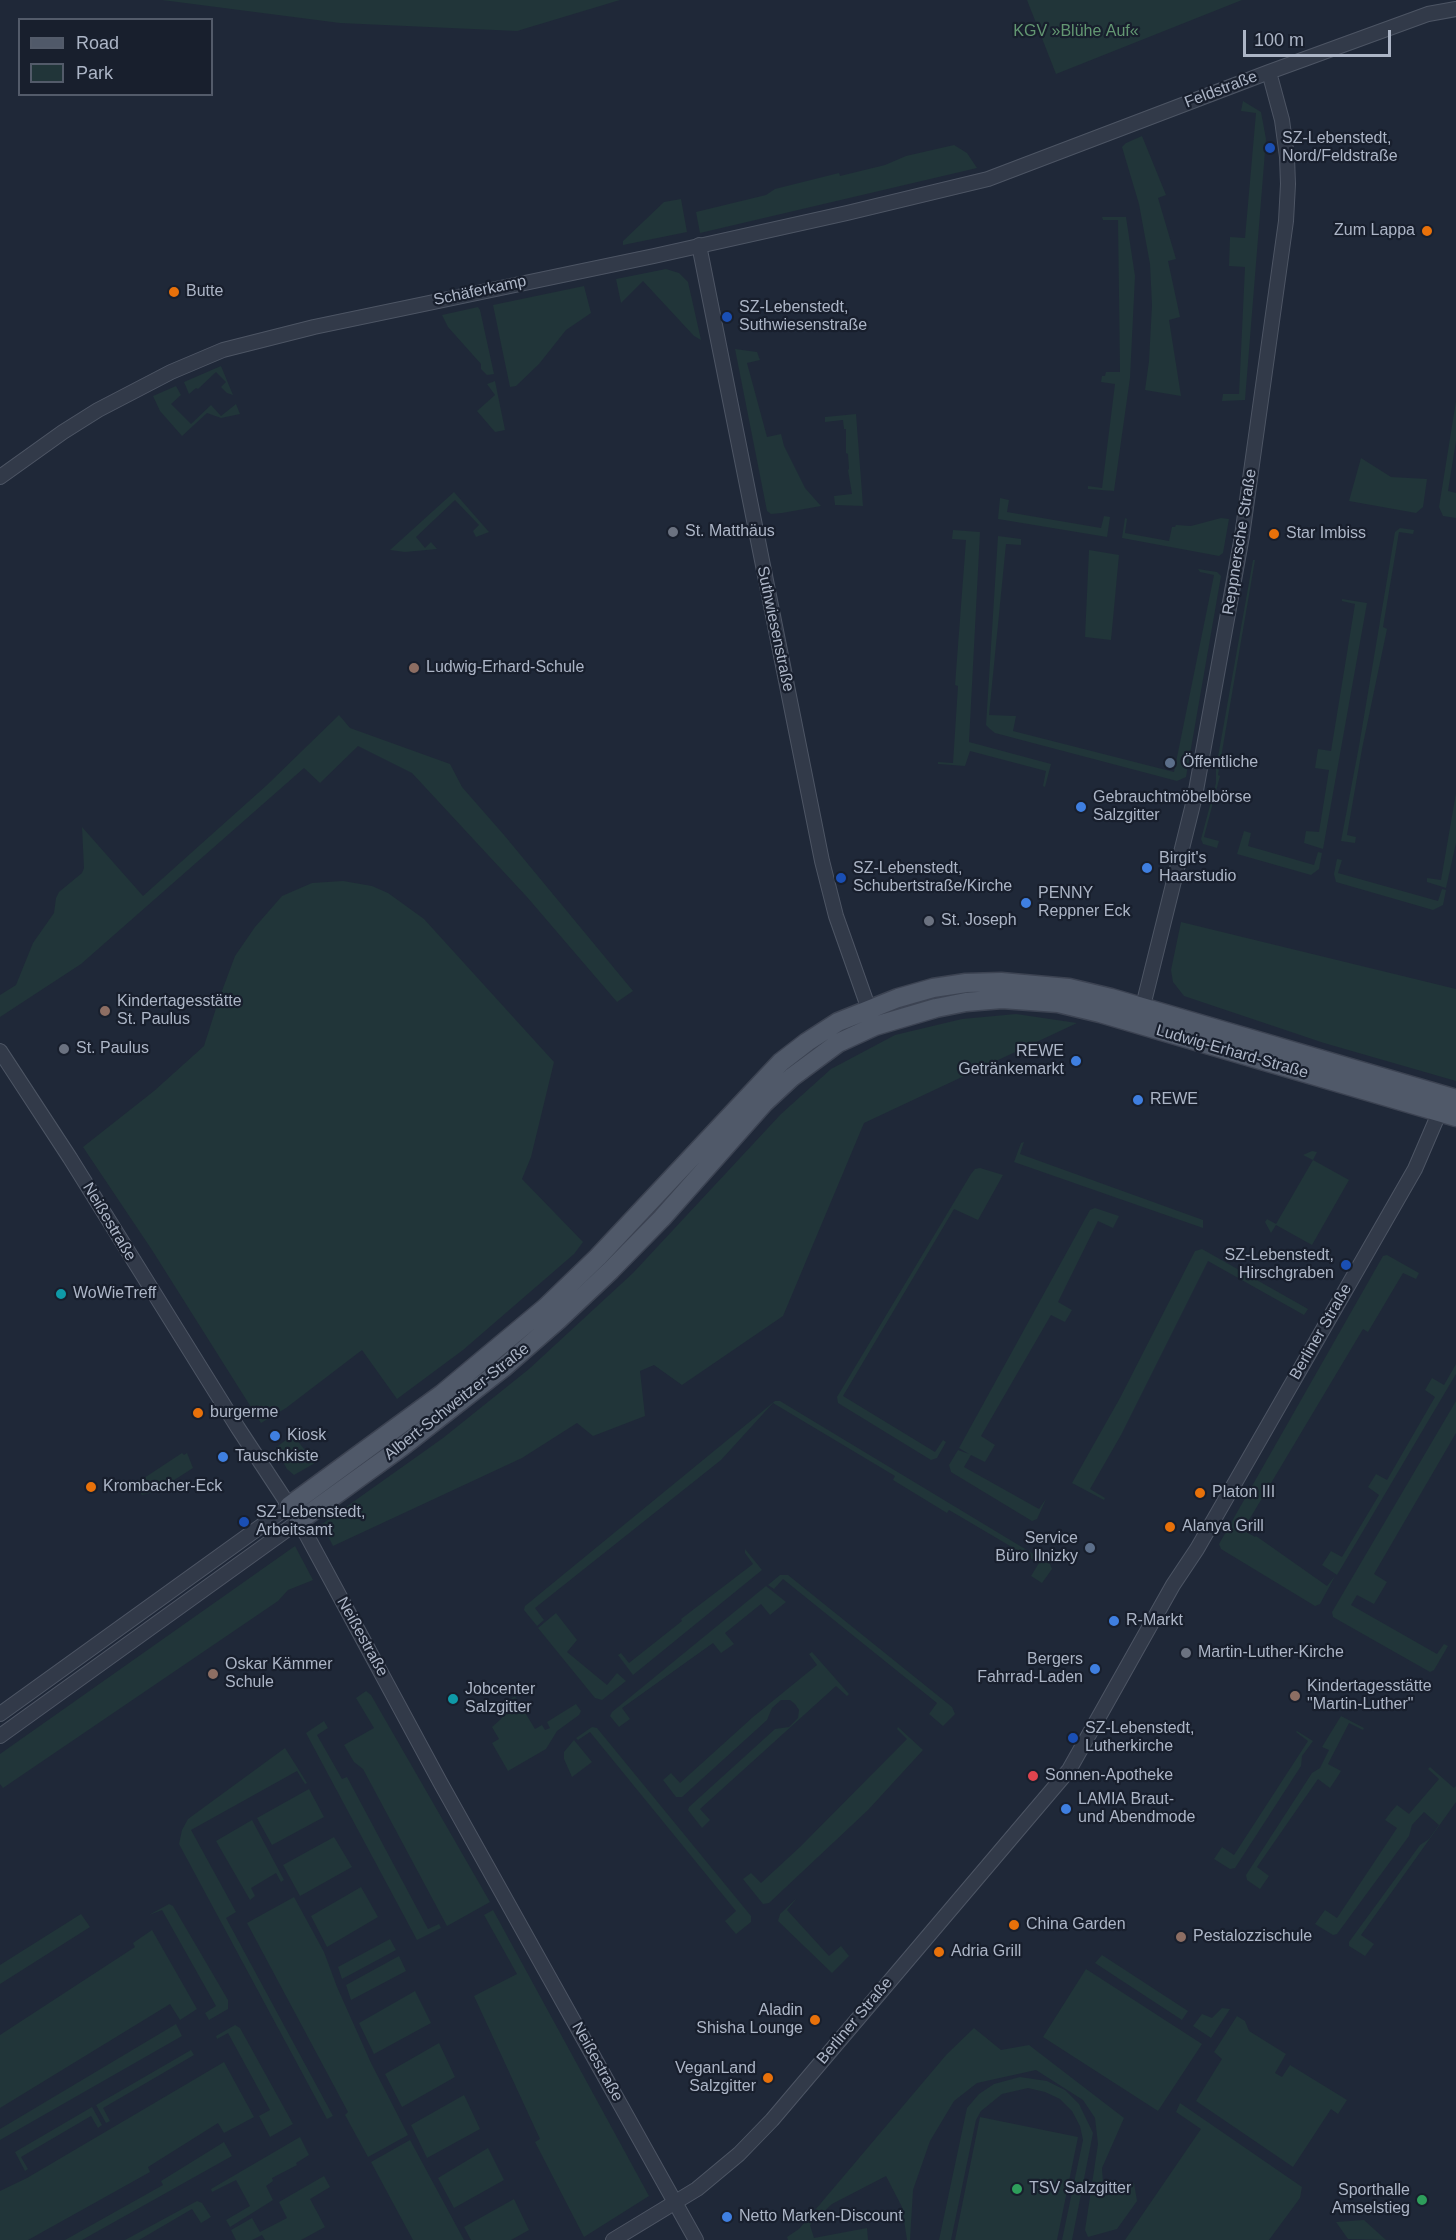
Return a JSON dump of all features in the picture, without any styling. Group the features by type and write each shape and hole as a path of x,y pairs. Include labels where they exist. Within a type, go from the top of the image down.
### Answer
{"main road":[{"name":"Albert-Schweitzer-Straße","path":"871,1017 933,988 1001,982 1069,988 1143,1007"},
{"name":"Albert-Schweitzer-Straße","path":"294,1513 537,1315 598,1257 781,1062 838,1022 966,1002 1002,999 1058,1003 1138,1025"},
{"name":"Ludwig-Erhard-Straße","path":"1143,1007 1450,1106"},
{"name":"Ludwig-Erhard-Straße","path":"1138,1025 1450,1106"}],"street":[{"name":"Feldstraße","path":"988,179 1428,14 1456,9"},
{"name":"Reppnersche Straße","path":"1143,1007 1195,796 1242,536 1283,244 1288,184 1287,157 1282,120 1269,72"},
{"name":"Schäferkamp","path":"0,477 98,410 171,372 222,350 314,327 847,213 988,179"},
{"name":"Suthwiesenstraße","path":"699,245 822,861 836,916 871,1017"},
{"name":"Ludwig-Erhard-Straße","path":"1138,1025 1143,1007"},
{"name":"Neißestraße","path":"0,1050 294,1513 440,1782 696,2240"},
{"name":"Berliner Straße","path":"613,2240 697,2189 739,2154 772,2120 1069,1770 1088,1754 1186,1579 1197,1549 1450,1106"},
{"name":"Albert-Schweitzer-Straße","path":"0,1714 294,1513"},
{"name":"Albert-Schweitzer-Straße","path":"0,1736 294,1513"}],"green space":[{"path":"162,0 620,0 517,31 340,23"},
{"name":"KGV »Blühe Auf«","path":"1027,0 1242,0 1056,74"},
{"path":"1243,101 1261,112 1266,139 1245,400 1222,401 1223,394 1239,394 1245,267 1229,266 1230,237 1245,238 1256,113 1241,111"},
{"path":"1142,136 1166,195 1158,198 1176,259 1168,261 1180,317 1169,320 1181,396 1145,390 1152,305 1150,264 1139,204 1122,147"},
{"path":"954,145 967,153 977,168 700,233 696,212 766,195 775,189 839,173 840,176 885,165 906,156"},
{"path":"681,199 687,232 623,245 623,241 664,202"},
{"path":"1102,217 1126,217 1135,276 1130,378 1114,491 1088,489 1088,486 1102,488 1115,384 1101,382 1102,376 1105,376 1106,372 1120,372 1118,220 1103,220"},
{"path":"666,269 679,273 688,282 701,340 694,336 643,281 621,303 616,279"},
{"path":"584,286 591,313 566,330 539,364 516,386 510,387 493,305"},
{"path":"478,307 494,374 487,375 481,369 481,364 448,327 442,315"},
{"path":"735,349 757,352 760,360 747,363 767,437 781,434 784,446 805,488 821,506 782,513 771,514 767,511"},
{"path":"221,366 233,395 221,387 226,382 216,372 198,389 196,388 189,394 184,382"},
{"path":"495,381 505,430 495,432 477,411 495,395 487,384"},
{"path":"176,386 181,395 171,404 191,424 211,405 221,416 236,404 240,414 221,418 207,413 182,436 160,411 153,396"},
{"path":"1456,401 1456,441 1448,491 1456,493 1456,518 1443,516 1439,507"},
{"path":"856,414 863,506 835,505 834,496 852,494 848,454 846,453 846,429 844,429 843,420 825,422 825,417"},
{"path":"1361,458 1391,477 1427,479 1423,507 1416,513 1349,501"},
{"path":"454,492 489,532 476,537 473,531 479,525 455,500 416,537 425,548 431,542 437,549 405,552 390,550"},
{"path":"1000,498 1009,500 1007,512 1101,528 1104,516 1110,517 1107,537 998,519"},
{"path":"1125,518 1127,519 1125,533 1169,541 1172,527 1176,525 1191,526 1221,518 1229,519 1223,553 1219,556 1122,538"},
{"path":"1400,528 1414,530 1413,534 1399,532 1383,627 1387,629 1347,835 1356,837 1355,843 1341,841 1395,532"},
{"path":"953,530 980,532 969,742 1051,764 1045,787 1043,786 1046,771 970,751 965,766 938,764 938,762 953,763 958,686 955,685 966,540 952,539"},
{"path":"998,536 1021,539 1021,545 1006,544 989,715 1016,716 1013,731 1174,772 1214,575 1200,572 1198,569 1217,572 1221,576 1186,777 1177,781 995,733 986,725"},
{"path":"1089,550 1119,555 1111,640 1085,637"},
{"path":"1253,560 1255,560 1218,775 1220,776 1204,837 1219,841 1217,848 1203,844 1201,839 1216,783 1216,768"},
{"path":"1342,599 1367,603 1323,849 1304,843 1306,831 1319,832 1329,770 1315,768 1318,749 1331,751 1355,604 1342,601"},
{"path":"339,715 350,728 450,764 462,787 633,991 617,1002 527,897 412,773 358,746 320,783 304,768 81,964 0,1017 0,995 16,985 33,943 54,913 59,892 82,873 84,868 82,827 143,896 267,785"},
{"path":"1456,793 1456,843 1446,888 1427,882 1427,878 1441,880"},
{"path":"1244,831 1251,833 1248,846 1314,865 1318,852 1322,853 1319,869 1311,875 1237,854"},
{"path":"1337,859 1342,860 1338,873 1438,901 1442,889 1446,890 1443,905 1433,910 1336,882 1334,874"},
{"path":"343,881 372,886 388,893 424,919 554,1062 531,1157 522,1179 583,1242 574,1254 463,1350 397,1399 362,1350 286,1408 261,1423 152,1250 83,1147 154,1091 204,1046 235,956 255,927 282,896 312,883"},
{"path":"1181,922 1456,989 1456,1081 1324,1043 1184,996 1173,982 1171,970"},
{"path":"1016,1014 1077,1023 864,1123 783,1316 682,1385 654,1365 640,1371 645,1416 593,1436 577,1423 522,1458 333,1546 322,1524 443,1438 529,1369 633,1273 781,1114 831,1069 895,1035 962,1019"},
{"path":"1024,1142 1020,1154 1203,1220 1203,1228 1014,1162 1021,1143"},
{"path":"1312,1151 1317,1152 1313,1160 1303,1155"},
{"path":"1313,1160 1349,1180 1312,1245 1276,1225 1271,1233 1265,1222 1267,1219 1276,1224"},
{"path":"980,1168 1003,1175 978,1220 954,1209 843,1396 935,1452 943,1440 946,1442 937,1458 931,1460 838,1403 837,1397 971,1174 975,1169"},
{"path":"1095,1208 1119,1216 1113,1228 1098,1221 1058,1302 1072,1310 1065,1322 1051,1315 981,1436 995,1445 985,1462 971,1455 964,1467 1039,1509 1046,1499 1037,1519 1032,1521 951,1472 949,1465 958,1450 969,1454 959,1448 1090,1210"},
{"path":"1202,1249 1308,1309 1304,1315 1208,1261 1121,1435 1090,1489 1105,1498 1104,1500 1072,1483 1120,1398 1195,1251"},
{"path":"1387,1255 1419,1273 1416,1279 1403,1273 1368,1332 1363,1329 1243,1530 1256,1536 1327,1586 1335,1576 1320,1604 1315,1606 1221,1549 1219,1544 1383,1256"},
{"path":"1456,1364 1456,1374 1337,1575 1322,1565 1331,1551 1342,1557 1379,1495 1368,1487 1376,1474 1387,1480 1435,1397 1425,1390 1432,1378 1444,1385"},
{"path":"775,1401 780,1401 1050,1564 1052,1569 1042,1583 1031,1576 1039,1563 949,1510 947,1513 893,1480 895,1476 773,1403 721,1460 535,1608 544,1620 537,1626 524,1610 525,1606"},
{"path":"1456,1401 1456,1433 1374,1574 1387,1582 1374,1604 1357,1595 1351,1605 1437,1654 1444,1644 1448,1646 1434,1670 1430,1672 1333,1617 1332,1612"},
{"path":"293,1435 315,1463 294,1475 287,1469 275,1448"},
{"path":"182,1453 184,1455 187,1453 193,1468 157,1491 142,1495 135,1484"},
{"path":"295,1546 313,1580 288,1590 278,1601 3,1788 0,1784 0,1754"},
{"path":"745,1549 762,1570 633,1675 618,1655 621,1653 629,1663 682,1621 681,1619 753,1564 745,1553"},
{"path":"780,1575 788,1575 952,1707 955,1714 943,1726 929,1714 937,1703 783,1579 774,1589 768,1585"},
{"path":"766,1586 786,1602 770,1615 761,1604 725,1633 734,1644 721,1653 713,1643 622,1708 630,1719 619,1727 610,1716 612,1712"},
{"path":"556,1613 577,1640 567,1652 607,1685 617,1673 626,1681 602,1700 595,1698 538,1628"},
{"path":"812,1652 849,1694 847,1696 836,1686 700,1809 710,1820 702,1828 688,1810 689,1807 775,1729 789,1727 798,1718 799,1710 795,1704 790,1700 781,1700 772,1708 767,1720 682,1797 676,1797 663,1780 671,1773 680,1783 753,1717 817,1665 809,1654"},
{"path":"366,1691 371,1695 490,1902 447,1926 363,1769 354,1762 344,1745 374,1728 356,1698"},
{"path":"515,1696 535,1729 542,1725 545,1730 550,1728 547,1722 576,1704 581,1711 557,1731 546,1749 508,1771 492,1743 499,1739 492,1727 504,1713 502,1704"},
{"path":"1341,1716 1364,1728 1363,1730 1349,1723 1328,1764 1341,1771 1330,1788 1318,1779 1257,1867 1269,1876 1260,1889 1247,1880 1246,1875 1312,1773 1320,1768 1329,1750 1322,1747"},
{"path":"324,1721 328,1728 317,1735 342,1779 347,1777 428,1929 439,1924 441,1928 417,1940 306,1733"},
{"path":"592,1727 597,1728 751,1916 751,1922 736,1934 725,1921 736,1911 590,1732 578,1740 576,1738"},
{"path":"898,1727 923,1750 868,1810 769,1903 763,1904 743,1879 751,1873 761,1883 800,1847 907,1739 897,1729"},
{"path":"1297,1731 1313,1741 1302,1756 1301,1766 1235,1868 1230,1869 1214,1859 1222,1847 1234,1855 1308,1741"},
{"path":"574,1740 592,1762 572,1777 564,1759 564,1752"},
{"path":"285,1748 307,1783 305,1784 297,1771 191,1830 236,1912 226,1918 333,2116 327,2119 179,1844 182,1830 188,1819"},
{"path":"1430,1767 1454,1788 1456,1786 1456,1802 1361,1935 1374,1944 1365,1956 1349,1946 1349,1942 1420,1845 1429,1839 1439,1825 1424,1812 1412,1825 1409,1836 1337,1934 1333,1935 1315,1924 1325,1910 1337,1918 1397,1828 1385,1820 1391,1812 1397,1805 1409,1814 1439,1779 1428,1769"},
{"path":"309,1789 324,1817 272,1845 257,1818"},
{"path":"252,1820 284,1880 281,1882 276,1873 251,1888 255,1896 250,1900 216,1841"},
{"path":"334,1837 352,1867 300,1896 283,1865"},
{"path":"361,1887 378,1917 327,1947 311,1916"},
{"path":"294,1897 324,1952 371,2063 408,2135 368,2157 345,2115 348,2112 247,1923"},
{"path":"797,1898 787,1910 829,1956 841,1946 849,1956 832,1973 778,1921 780,1914"},
{"path":"169,1904 173,1906 228,2000 228,2009 209,2020 205,2013 216,2006 162,1910 149,1915"},
{"path":"493,1910 649,2196 584,2237 535,2142 540,2139 474,1996 517,1974 484,1915"},
{"path":"81,1914 90,1927 0,1984 0,1965"},
{"path":"152,1930 197,2009 180,2020 170,2004 0,2108 0,2035 135,1947 133,1943"},
{"path":"390,1939 396,1950 342,1979 338,1967"},
{"path":"1102,1955 1188,2011 1182,2020 1095,1963"},
{"path":"399,1956 406,1971 351,2000 346,1985"},
{"path":"1086,1969 1202,2044 1158,2111 1043,2037"},
{"path":"415,1991 431,2023 374,2054 359,2023"},
{"path":"1222,2008 1230,2009 1211,2038 1193,2026 1202,2014 1212,2018"},
{"path":"1237,2016 1245,2021 1249,2031 1286,2054 1275,2073 1282,2077 1290,2065 1347,2100 1338,2114 1331,2109 1293,2167 1196,2101 1222,2059 1214,2052"},
{"path":"176,2024 182,2036 0,2140 0,2129"},
{"path":"235,2025 240,2028 293,2124 270,2137 259,2116 270,2110 228,2033 217,2039 216,2036"},
{"path":"974,2028 1001,2050 1029,2045 1124,2118 1102,2168 1103,2183 1134,2183 1137,2201 1117,2229 1088,2237 1085,2230 1098,2144 1095,2118 1083,2100 1036,2070 977,2083 954,2101 930,2141 913,2190 910,2240 907,2240 902,2207 886,2176 832,2204 810,2225 814,2238 867,2228 868,2240 788,2240 787,2237 799,2229 947,2054"},
{"path":"439,2043 455,2077 402,2107 385,2074"},
{"path":"191,2050 194,2055 103,2108 110,2121 106,2123 96,2105"},
{"path":"224,2062 254,2117 224,2133 218,2123 148,2167 150,2172 28,2240 0,2240 0,2191 27,2178"},
{"path":"1020,2077 1047,2081 1065,2090 1079,2104 1093,2133 1072,2240 1062,2240 1083,2140 1080,2126 1072,2111 1060,2099 1028,2088 1002,2094 981,2111 976,2120 951,2240 939,2240 967,2108 979,2094 994,2084"},
{"path":"464,2095 480,2129 427,2158 411,2125"},
{"path":"1180,2103 1302,2187 1300,2198 1269,2240 1125,2240 1201,2129 1176,2112"},
{"path":"92,2107 102,2125 98,2128 91,2116 21,2157 28,2169 25,2171 15,2152"},
{"name":"TSV Salzgitter","path":"980,2117 1078,2137 1057,2240 955,2240"},
{"path":"300,2137 309,2155 296,2163 297,2165 272,2178 273,2181 266,2186 273,2200 230,2227 226,2220 250,2206 236,2180 212,2192 211,2189"},
{"path":"410,2140 464,2240 413,2240 371,2162"},
{"path":"224,2142 232,2156 82,2240 65,2240 163,2185 161,2181"},
{"path":"488,2148 504,2180 454,2208 438,2178"},
{"path":"324,2176 330,2187 310,2199 325,2227 301,2240 265,2240 262,2235 252,2240 236,2240 231,2230 252,2218 260,2232 287,2218 279,2202"},
{"path":"514,2199 529,2230 511,2240 471,2240 464,2227"},
{"path":"197,2201 202,2203 211,2217 201,2223 192,2209 139,2240 125,2240"},
{"path":"1364,2220 1386,2240 1348,2239 1336,2222"}],"place":[{"name":"SZ-Lebenstedt, Nord/Feldstraße","path":"1270,148"},
{"name":"Zum Lappa","path":"1427,231"},
{"name":"Butte","path":"174,292"},
{"name":"SZ-Lebenstedt, Suthwiesenstraße","path":"727,317"},
{"name":"St. Matthäus","path":"673,532"},
{"name":"Star Imbiss","path":"1274,534"},
{"name":"Ludwig-Erhard-Schule","path":"414,668"},
{"name":"Öffentliche","path":"1170,763"},
{"name":"Gebrauchtmöbelbörse Salzgitter","path":"1081,807"},
{"name":"Birgit's Haarstudio","path":"1147,868"},
{"name":"SZ-Lebenstedt, Schubertstraße/Kirche","path":"841,878"},
{"name":"PENNY Reppner Eck","path":"1026,903"},
{"name":"St. Joseph","path":"929,921"},
{"name":"Kindertagesstätte St. Paulus","path":"105,1011"},
{"name":"St. Paulus","path":"64,1049"},
{"name":"REWE Getränkemarkt","path":"1076,1061"},
{"name":"REWE","path":"1138,1100"},
{"name":"SZ-Lebenstedt, Hirschgraben","path":"1346,1265"},
{"name":"WoWieTreff","path":"61,1294"},
{"name":"burgerme","path":"198,1413"},
{"name":"Kiosk","path":"275,1436"},
{"name":"Tauschkiste","path":"223,1457"},
{"name":"Krombacher-Eck","path":"91,1487"},
{"name":"Platon III","path":"1200,1493"},
{"name":"SZ-Lebenstedt, Arbeitsamt","path":"244,1522"},
{"name":"Alanya Grill","path":"1170,1527"},
{"name":"Service Büro Ilnizky","path":"1090,1548"},
{"name":"R-Markt","path":"1114,1621"},
{"name":"Martin-Luther-Kirche","path":"1186,1653"},
{"name":"Bergers Fahrrad-Laden","path":"1095,1669"},
{"name":"Oskar Kämmer Schule","path":"213,1674"},
{"name":"Kindertagesstätte \"Martin-Luther\"","path":"1295,1696"},
{"name":"Jobcenter Salzgitter","path":"453,1699"},
{"name":"SZ-Lebenstedt, Lutherkirche","path":"1073,1738"},
{"name":"Sonnen-Apotheke","path":"1033,1776"},
{"name":"LAMIA Braut- und Abendmode","path":"1066,1809"},
{"name":"China Garden","path":"1014,1925"},
{"name":"Pestalozzischule","path":"1181,1937"},
{"name":"Adria Grill","path":"939,1952"},
{"name":"Aladin Shisha Lounge","path":"815,2020"},
{"name":"VeganLand Salzgitter","path":"768,2078"},
{"name":"TSV Salzgitter","path":"1017,2189"},
{"name":"Sporthalle Amselstieg","path":"1422,2200"},
{"name":"Netto Marken-Discount","path":"727,2217"}]}
